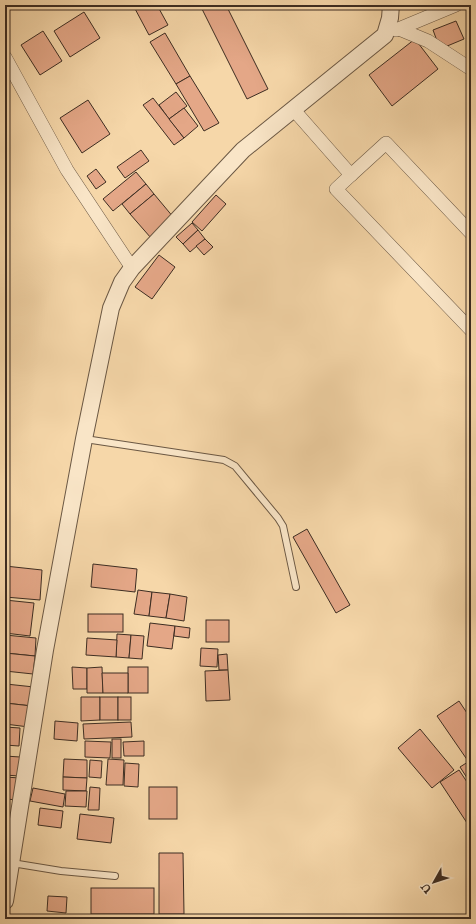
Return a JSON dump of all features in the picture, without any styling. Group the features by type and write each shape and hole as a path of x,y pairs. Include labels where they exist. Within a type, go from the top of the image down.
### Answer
{"street":[{"path":"391,5 390,18 392,32"},
{"path":"5,901 45,650 84,439 111,308 122,282 132,268 243,150 392,32 456,5"},
{"path":"392,32 428,41 471,69"},
{"path":"5,57 67,170 132,268"},
{"path":"293,109 350,176"},
{"path":"471,233 386,143 336,189 471,330"}],"lane":[{"path":"84,439 230,462 245,478 283,526 296,587"},
{"path":"12,863 62,871 115,876"}],"building":[{"path":"133,5 157,5 168,25 149,35"},
{"path":"210,5 226,5 268,89 247,99 202,9"},
{"path":"84,12 100,38 70,57 54,31"},
{"path":"456,21 464,39 440,49 433,30"},
{"path":"43,31 62,61 40,75 21,45"},
{"path":"165,33 190,76 176,84 150,42"},
{"path":"415,39 438,69 392,106 369,75"},
{"path":"190,76 219,123 204,131 176,84"},
{"path":"176,92 187,106 169,119 159,105"},
{"path":"153,98 184,138 174,145 143,105"},
{"path":"88,100 110,134 82,153 60,118"},
{"path":"184,108 198,126 184,138 169,119"},
{"path":"141,150 149,161 125,178 117,167"},
{"path":"96,169 106,182 96,189 87,176"},
{"path":"136,172 146,184 113,211 103,199"},
{"path":"146,184 154,194 130,214 122,204"},
{"path":"154,194 174,218 151,238 130,214"},
{"path":"216,195 226,204 202,231 192,222"},
{"path":"192,223 198,230 183,244 176,237"},
{"path":"198,230 205,239 190,252 183,244"},
{"path":"205,239 213,247 204,255 196,246"},
{"path":"159,255 175,267 152,299 135,287"},
{"path":"307,529 350,605 336,613 293,537"},
{"path":"93,564 137,569 135,592 91,587"},
{"path":"5,566 42,570 40,600 5,597"},
{"path":"138,590 152,592 149,616 134,614"},
{"path":"152,592 170,594 166,618 149,616"},
{"path":"170,594 187,597 184,621 166,618"},
{"path":"5,600 34,603 30,636 5,633"},
{"path":"88,614 123,614 123,632 88,632"},
{"path":"206,620 229,620 229,642 206,642"},
{"path":"150,623 175,626 172,649 147,646"},
{"path":"175,626 190,628 189,638 174,636"},
{"path":"117,634 131,635 129,658 116,657"},
{"path":"5,635 36,638 35,656 5,653"},
{"path":"131,635 144,636 142,659 129,658"},
{"path":"87,638 117,640 116,657 86,655"},
{"path":"201,648 218,649 217,667 200,666"},
{"path":"5,653 35,656 33,674 5,671"},
{"path":"227,654 228,670 219,670 218,655"},
{"path":"72,667 87,668 87,689 73,689"},
{"path":"102,667 103,693 87,693 87,668"},
{"path":"128,667 148,667 148,693 128,693"},
{"path":"228,670 230,700 206,701 205,671"},
{"path":"102,673 128,673 128,693 103,693"},
{"path":"6,684 34,687 32,706 5,703"},
{"path":"81,697 100,697 100,720 81,721"},
{"path":"100,697 118,697 118,720 100,720"},
{"path":"118,697 131,697 131,720 118,720"},
{"path":"459,701 471,719 471,759 468,761 437,716"},
{"path":"5,703 32,706 29,727 5,724"},
{"path":"55,721 78,723 77,741 54,739"},
{"path":"131,722 132,737 84,739 83,724"},
{"path":"5,727 20,728 19,746 5,745"},
{"path":"420,729 454,770 432,788 398,748"},
{"path":"112,739 121,739 121,758 112,758"},
{"path":"85,741 111,742 110,758 85,757"},
{"path":"144,741 144,756 124,756 123,742"},
{"path":"5,756 20,757 19,776 5,775"},
{"path":"64,759 87,760 87,778 63,777"},
{"path":"108,759 124,760 123,785 106,785"},
{"path":"90,760 102,761 101,778 89,777"},
{"path":"471,760 471,784 460,767"},
{"path":"125,763 139,764 138,787 124,786"},
{"path":"459,770 471,788 471,829 440,782"},
{"path":"5,777 20,778 19,800 5,799"},
{"path":"63,777 87,778 86,791 63,790"},
{"path":"90,787 100,788 99,810 88,810"},
{"path":"149,787 177,787 177,819 149,819"},
{"path":"33,788 65,794 63,807 30,801"},
{"path":"66,791 87,791 86,807 65,806"},
{"path":"40,808 63,811 61,828 38,825"},
{"path":"80,814 114,818 111,843 77,839"},
{"path":"159,853 183,853 184,914 159,914"},
{"path":"91,888 154,888 154,914 91,914"},
{"path":"48,896 67,897 66,913 47,911"}]}
